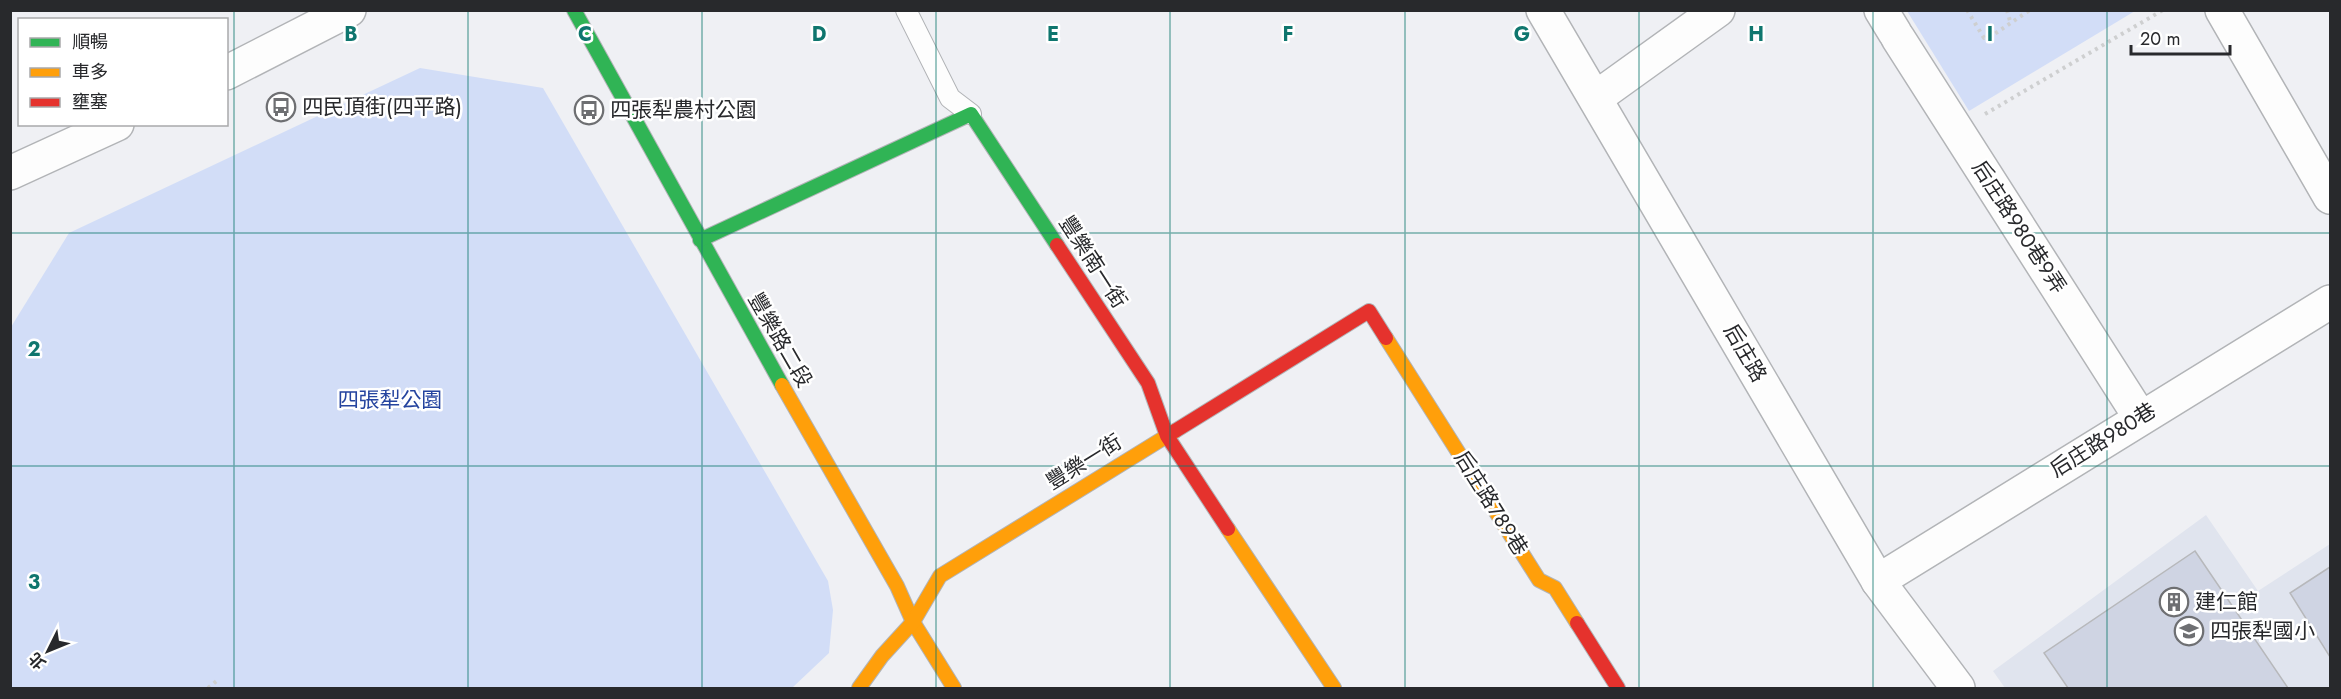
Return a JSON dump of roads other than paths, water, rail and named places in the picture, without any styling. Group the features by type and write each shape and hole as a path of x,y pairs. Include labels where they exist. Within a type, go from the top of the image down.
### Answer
{"street":[{"path":"228,72 349,10"},
{"name":"豐樂路二段","path":"574,10 700,240 897,586 913,622 954,688"},
{"name":"后庄路","path":"1543,10 1597,98 1878,581 1950,686"},
{"path":"1597,98 1718,10"},
{"path":"2222,10 2331,197"},
{"name":"后庄路980巷9弄","path":"1891,27 2140,417"},
{"path":"700,240 971,114"},
{"name":"豐樂南一街","path":"971,114 1148,383 1167,435 1334,688"},
{"path":"10,173 113,126"},
{"name":"后庄路980巷","path":"1878,581 2140,417 2331,302"},
{"name":"豐樂一街","path":"859,688 882,656 913,622 940,576 1369,311"},
{"name":"后庄路789巷","path":"1369,311 1539,580 1555,588 1618,688"}],"lane":[{"path":"906,10 950,98 971,114"}],"place":[{"name":"四民頂街(四平路)","path":"281,107"},
{"name":"四張犁農村公園","path":"589,110"},
{"name":"建仁館","path":"2174,602"},
{"name":"四張犁國小","path":"2189,631"}],"park label":[{"name":"四張犁公園","path":"390,400"}]}
